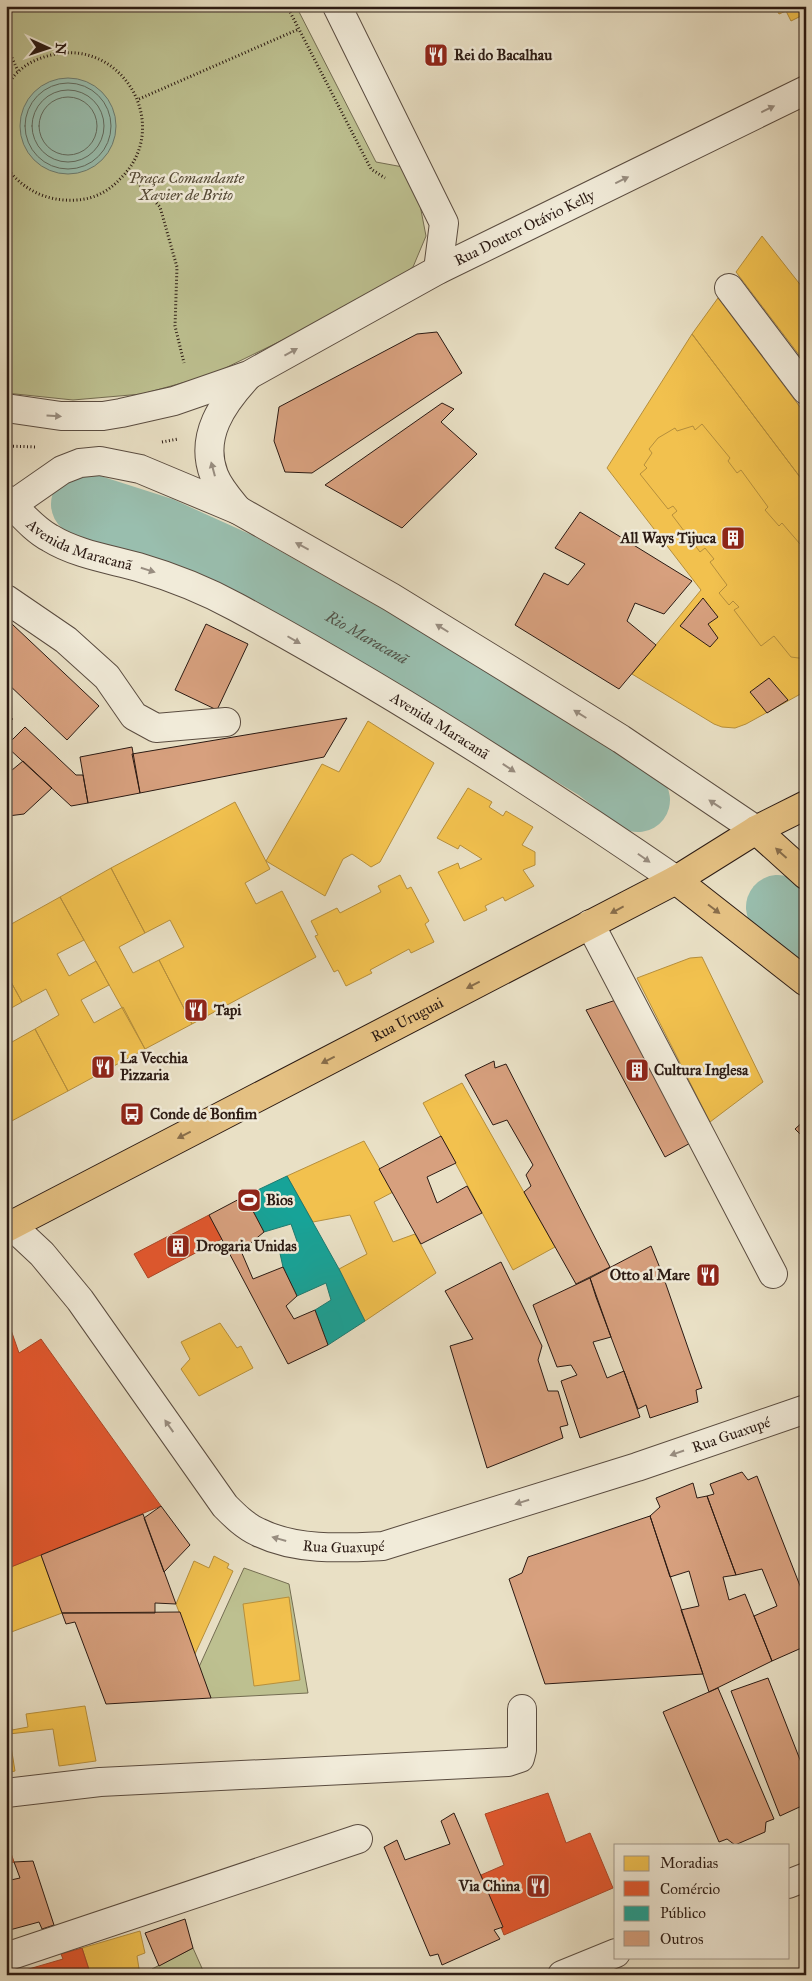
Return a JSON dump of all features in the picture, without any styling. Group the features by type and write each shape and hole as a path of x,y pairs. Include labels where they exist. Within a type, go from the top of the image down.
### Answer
{"main road":[{"name":"Rua Uruguai","path":"9,1226 676,880 756,830 806,804"},
{"name":"Avenida Maracanã","path":"756,830 806,875"},
{"name":"Avenida Maracanã","path":"676,880 806,982"}],"street":[{"path":"337,6 444,223 438,270"},
{"name":"Rua Doutor Otávio Kelly","path":"249,375 438,270 806,90"},
{"path":"729,288 806,390"},
{"path":"6,408 61,416 103,416 174,401 249,375"},
{"path":"238,510 225,494 214,474 210,446 213,427 222,407 249,375"},
{"name":"Avenida Maracanã","path":"676,880 566,804 479,748 383,690 236,607 168,576 81,552 50,539 8,504 62,470 80,463 100,461 140,469 238,510 391,597 621,739 756,830"},
{"path":"6,599 66,640 106,677 134,716 156,728 226,722"},
{"path":"590,924 773,1274"},
{"name":"Rua Guaxupé","path":"9,1226 42,1254 80,1300 225,1506 240,1521 258,1532 281,1540 333,1547 383,1546 637,1467 806,1409"},
{"path":"6,1793 100,1782 508,1762 520,1758 522,1750 522,1709"},
{"path":"6,1957 358,1839"},
{"path":"790,1883 806,1877"},
{"path":"562,1975 614,1954"}],"path":[{"path":"287,6 371,169 392,180"},
{"path":"139,100 299,30"},
{"path":"6,45 18,71"},
{"path":"6,87 18,71 38,58 62,52 86,54 108,63 126,79 139,100 143,125 140,150 128,172 110,189 86,200 62,201 37,194 16,180 6,166"},
{"path":"128,172 160,207 177,267 175,326 185,369"}],"green space":[{"name":"Praça Comandante Xavier de Brito","path":"6,6 296,6 376,162 403,167 420,205 426,236 413,267 375,295 211,375 142,394 73,400 6,393"},
{"path":"244,1568 289,1584 308,1693 211,1698 199,1667"},
{"path":"193,1948 205,1975 154,1975 152,1969"}],"water":[{"path":"68,78 86,82 102,92 112,108 116,126 112,144 102,160 86,170 68,174 50,170 34,160 24,144 20,126 24,108 34,92 50,82"}],"building: Moradias":[{"path":"775,6 806,6 806,16 805,14 791,21 786,11 779,14"},
{"path":"762,236 806,292 806,364 736,272"},
{"path":"718,298 806,415 806,485 692,334"},
{"name":"All Ways Tijuca","path":"692,334 806,485 806,691 746,724 735,728 714,724 632,674 701,590 607,468"},
{"path":"702,424 730,458 728,461 737,473 741,470 768,507 765,510 779,526 782,523 806,551 806,659 791,657 774,636 761,646 734,610 739,607 733,601 729,605 719,593 727,585 710,562 714,559 705,548 700,552 672,515 677,511 673,506 668,509 640,474 647,468 644,465 652,453 649,449 658,438 675,428 677,431 693,426 695,430"},
{"path":"368,721 434,763 380,862 371,867 352,854 343,859 325,896 266,861 322,764 339,772"},
{"path":"468,788 492,802 489,807 503,816 506,811 533,827 522,845 535,852 535,865 523,870 534,886 505,901 503,897 485,906 487,910 464,921 438,872 458,863 460,869 482,859 460,845 458,849 437,838"},
{"path":"235,802 270,869 245,883 256,904 282,891 316,957 192,1024 159,960 184,947 170,920 145,933 111,868"},
{"path":"111,868 145,933 119,947 133,973 159,960 192,1024 145,1049 60,897"},
{"path":"400,875 407,889 411,887 429,921 425,924 434,942 411,953 409,949 370,970 372,973 346,986 338,970 334,972 315,936 318,935 311,921 337,908 340,913 381,892 378,886"},
{"path":"60,897 84,940 57,954 69,976 96,961 109,985 81,1000 94,1023 123,1007 145,1049 68,1091 35,1029 59,1015 46,989 22,1002 6,973 6,927"},
{"path":"702,957 763,1082 710,1122 637,978 690,958"},
{"path":"6,973 22,1002 6,1011"},
{"path":"35,1029 68,1091 6,1124 6,1033 12,1042"},
{"path":"462,1083 555,1247 513,1270 423,1103"},
{"path":"364,1141 393,1192 374,1202 393,1242 415,1234 436,1273 365,1321 339,1269 367,1254 350,1215 313,1222 287,1176"},
{"path":"220,1323 237,1348 241,1346 253,1368 199,1396 181,1369 190,1359 181,1342"},
{"path":"7,1362 14,1382 46,1368 65,1420 78,1415 85,1431 91,1428 111,1482 66,1502 60,1487 45,1494 50,1508 6,1526"},
{"path":"41,1555 62,1613 6,1634 6,1569"},
{"path":"214,1556 229,1564 227,1568 233,1571 195,1654 176,1604 194,1561 209,1568"},
{"path":"289,1597 300,1680 254,1686 243,1604"},
{"path":"85,1706 96,1761 59,1766 53,1729 9,1734 15,1771 6,1773 6,1716 10,1715 12,1730 28,1727 26,1714"},
{"path":"140,1931 145,1953 137,1956 140,1975 91,1975 82,1948"}],"building: Comércio":[{"name":"Drogaria Unidas","path":"209,1215 222,1239 148,1278 134,1254"},
{"path":"11,1330 19,1353 41,1339 161,1506 6,1569 6,1333"},
{"path":"548,1793 566,1843 590,1833 613,1888 504,1935 481,1875 504,1865 485,1814"},
{"path":"6,1838 14,1862 6,1864"},
{"path":"82,1948 90,1973 86,1975 23,1975 22,1971 63,1959 61,1954"}],"building: Público":[{"path":"287,1176 339,1269 365,1321 328,1345 315,1310 331,1300 326,1283 297,1296 283,1267 279,1249 298,1244 291,1224 264,1232 245,1196"}],"building: Outros":[{"path":"437,332 462,373 312,473 285,472 274,441 279,407 417,334"},
{"path":"442,403 454,409 441,422 477,454 402,528 325,485"},
{"path":"580,512 692,581 664,614 635,603 627,621 656,645 619,689 515,625 544,573 568,585 585,564 555,548"},
{"path":"703,598 718,617 708,624 718,638 710,647 680,626"},
{"path":"12,624 99,706 67,740 6,682 6,630"},
{"path":"206,624 248,644 217,710 175,690"},
{"path":"769,678 788,700 767,713 750,692"},
{"path":"6,713 13,719 6,726"},
{"path":"347,718 324,757 140,793 132,754"},
{"path":"25,727 76,775 83,775 88,803 71,806 6,746"},
{"path":"132,747 140,793 88,803 80,757"},
{"path":"23,761 52,788 24,814 8,816 6,814 6,775"},
{"name":"Cultura Inglesa","path":"619,999 694,1141 665,1157 586,1010"},
{"path":"494,1061 495,1068 506,1064 610,1267 576,1284 524,1192 531,1186 526,1175 533,1165 507,1120 493,1125 465,1075"},
{"path":"806,1119 806,1140 795,1129"},
{"path":"441,1136 456,1163 427,1177 437,1203 467,1186 482,1213 421,1244 379,1169"},
{"path":"245,1196 264,1232 241,1251 253,1279 283,1267 297,1296 286,1306 294,1319 315,1310 328,1345 288,1364 209,1215"},
{"path":"651,1246 702,1388 696,1390 698,1402 650,1418 646,1405 638,1409 590,1278"},
{"path":"501,1262 542,1346 538,1360 548,1391 558,1391 568,1425 560,1427 563,1438 487,1468 450,1346 473,1339 445,1291"},
{"path":"590,1278 611,1337 593,1342 607,1378 624,1371 640,1417 580,1438 561,1381 577,1375 571,1365 557,1367 533,1305"},
{"path":"742,1472 748,1480 757,1476 806,1601 806,1646 772,1661 754,1616 777,1606 762,1569 736,1575 707,1496 714,1494 710,1484"},
{"path":"693,1483 697,1498 707,1496 736,1575 723,1577 729,1600 745,1594 772,1661 709,1692 681,1610 699,1606 689,1571 670,1577 650,1516 660,1507 656,1498"},
{"path":"161,1506 190,1545 164,1572 144,1518"},
{"path":"143,1514 176,1604 155,1603 155,1613 62,1613 41,1555"},
{"path":"650,1516 703,1674 545,1684 509,1579 522,1573 528,1557"},
{"path":"180,1612 211,1698 106,1704 75,1622 66,1624 62,1613"},
{"path":"768,1678 806,1775 806,1804 780,1816 731,1691"},
{"path":"718,1688 774,1819 766,1822 765,1832 737,1844 734,1844 727,1839 719,1842 663,1712"},
{"path":"454,1813 503,1927 494,1930 500,1939 442,1965 438,1954 430,1956 384,1847 397,1840 405,1860 450,1844 441,1821"},
{"path":"33,1861 54,1925 42,1929 39,1922 6,1931 6,1881 20,1878 14,1862"},
{"path":"185,1919 193,1948 159,1966 145,1933"}],"waterway":[{"name":"Rio Maracanã","path":"83,504 161,529 238,564 551,741 596,768 638,800"},
{"name":"Rio Maracanã","path":"778,907 806,931"}],"place":[{"name":"Rei do Bacalhau","path":"436,55"},
{"name":"All Ways Tijuca","path":"733,538"},
{"name":"Tapi","path":"196,1010"},
{"name":"La Vecchia Pizzaria","path":"103,1067"},
{"name":"Cultura Inglesa","path":"637,1070"},
{"name":"Conde de Bonfim","path":"132,1114"},
{"name":"Bios","path":"249,1200"},
{"name":"Drogaria Unidas","path":"178,1246"},
{"name":"Otto al Mare","path":"708,1275"},
{"name":"Via China","path":"538,1886"}]}
